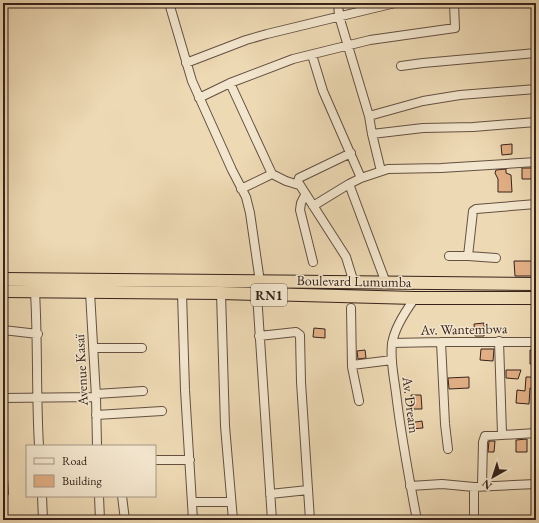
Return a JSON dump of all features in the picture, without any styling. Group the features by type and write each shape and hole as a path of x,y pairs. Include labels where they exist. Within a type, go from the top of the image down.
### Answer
{"highway":[{"name":"Boulevard Lumumba","path":"3,279 259,288 415,298 536,298"},
{"name":"Boulevard Lumumba","path":"3,291 221,293 259,288 354,283 536,284"}],"street":[{"path":"169,3 186,63 199,98 246,198 250,213 259,288 259,336 272,520"},
{"path":"338,3 339,16 369,116 381,171"},
{"path":"186,63 246,40 395,3"},
{"path":"199,98 230,83 293,59 370,40 455,28 454,3"},
{"path":"401,66 536,53"},
{"path":"312,55 323,91 361,178"},
{"path":"230,83 272,174 299,186"},
{"path":"369,116 423,101 460,95 536,89"},
{"path":"372,134 423,128 473,127 536,122"},
{"path":"351,153 299,178 298,182 299,186 346,257 354,283"},
{"path":"313,206 361,178 393,168 441,168 536,162"},
{"path":"241,189 272,174"},
{"path":"349,184 386,283"},
{"path":"305,195 301,203 300,210 313,262"},
{"path":"468,256 473,211 476,209 536,204"},
{"path":"449,256 496,258"},
{"path":"35,292 38,334 39,445"},
{"name":"Avenue Kasaï","path":"90,292 96,395 97,445"},
{"path":"182,293 184,390 193,520"},
{"path":"221,293 224,426 233,520"},
{"name":"Av. Dream","path":"415,298 405,314 392,343 392,360 400,427 417,520"},
{"path":"351,308 352,365 359,401"},
{"path":"3,330 38,334"},
{"path":"259,336 296,332 300,335 301,382 310,520"},
{"path":"498,341 502,434"},
{"name":"Av. Wantembwa","path":"392,343 498,341 536,342"},
{"path":"441,342 445,424 448,449"},
{"path":"93,348 142,348"},
{"path":"352,365 392,360"},
{"path":"3,398 96,395 143,391"},
{"path":"96,415 162,411"},
{"path":"474,520 485,436 502,434 536,434"},
{"path":"156,460 190,460"},
{"path":"3,480 4,493"},
{"path":"410,486 442,484 478,486 536,484"},
{"path":"270,494 308,490"},
{"path":"42,497 43,520"},
{"path":"99,497 100,520"},
{"path":"122,497 125,520"},
{"path":"192,502 231,502"}],"building":[{"path":"512,144 512,154 502,155 501,145"},
{"path":"522,168 536,168 536,179 522,179"},
{"path":"506,169 506,173 511,175 512,192 498,192 498,179 495,173 496,170"},
{"path":"514,261 536,261 536,276 515,276"},
{"path":"484,323 484,336 475,336 474,324"},
{"path":"314,328 325,329 325,338 313,337"},
{"path":"481,349 494,349 493,361 480,360"},
{"path":"365,350 366,358 358,359 357,351"},
{"path":"530,350 536,350 536,364 530,364"},
{"path":"506,370 521,370 518,379 506,378"},
{"path":"469,377 469,388 449,389 448,378"},
{"path":"526,377 533,377 532,388 530,388 529,404 516,403 517,390 525,391"},
{"path":"411,395 421,395 422,409 412,409"},
{"path":"422,421 423,428 409,429 409,423"},
{"path":"527,439 527,452 516,452 516,440"},
{"path":"489,441 495,441 494,452 488,452"}]}
